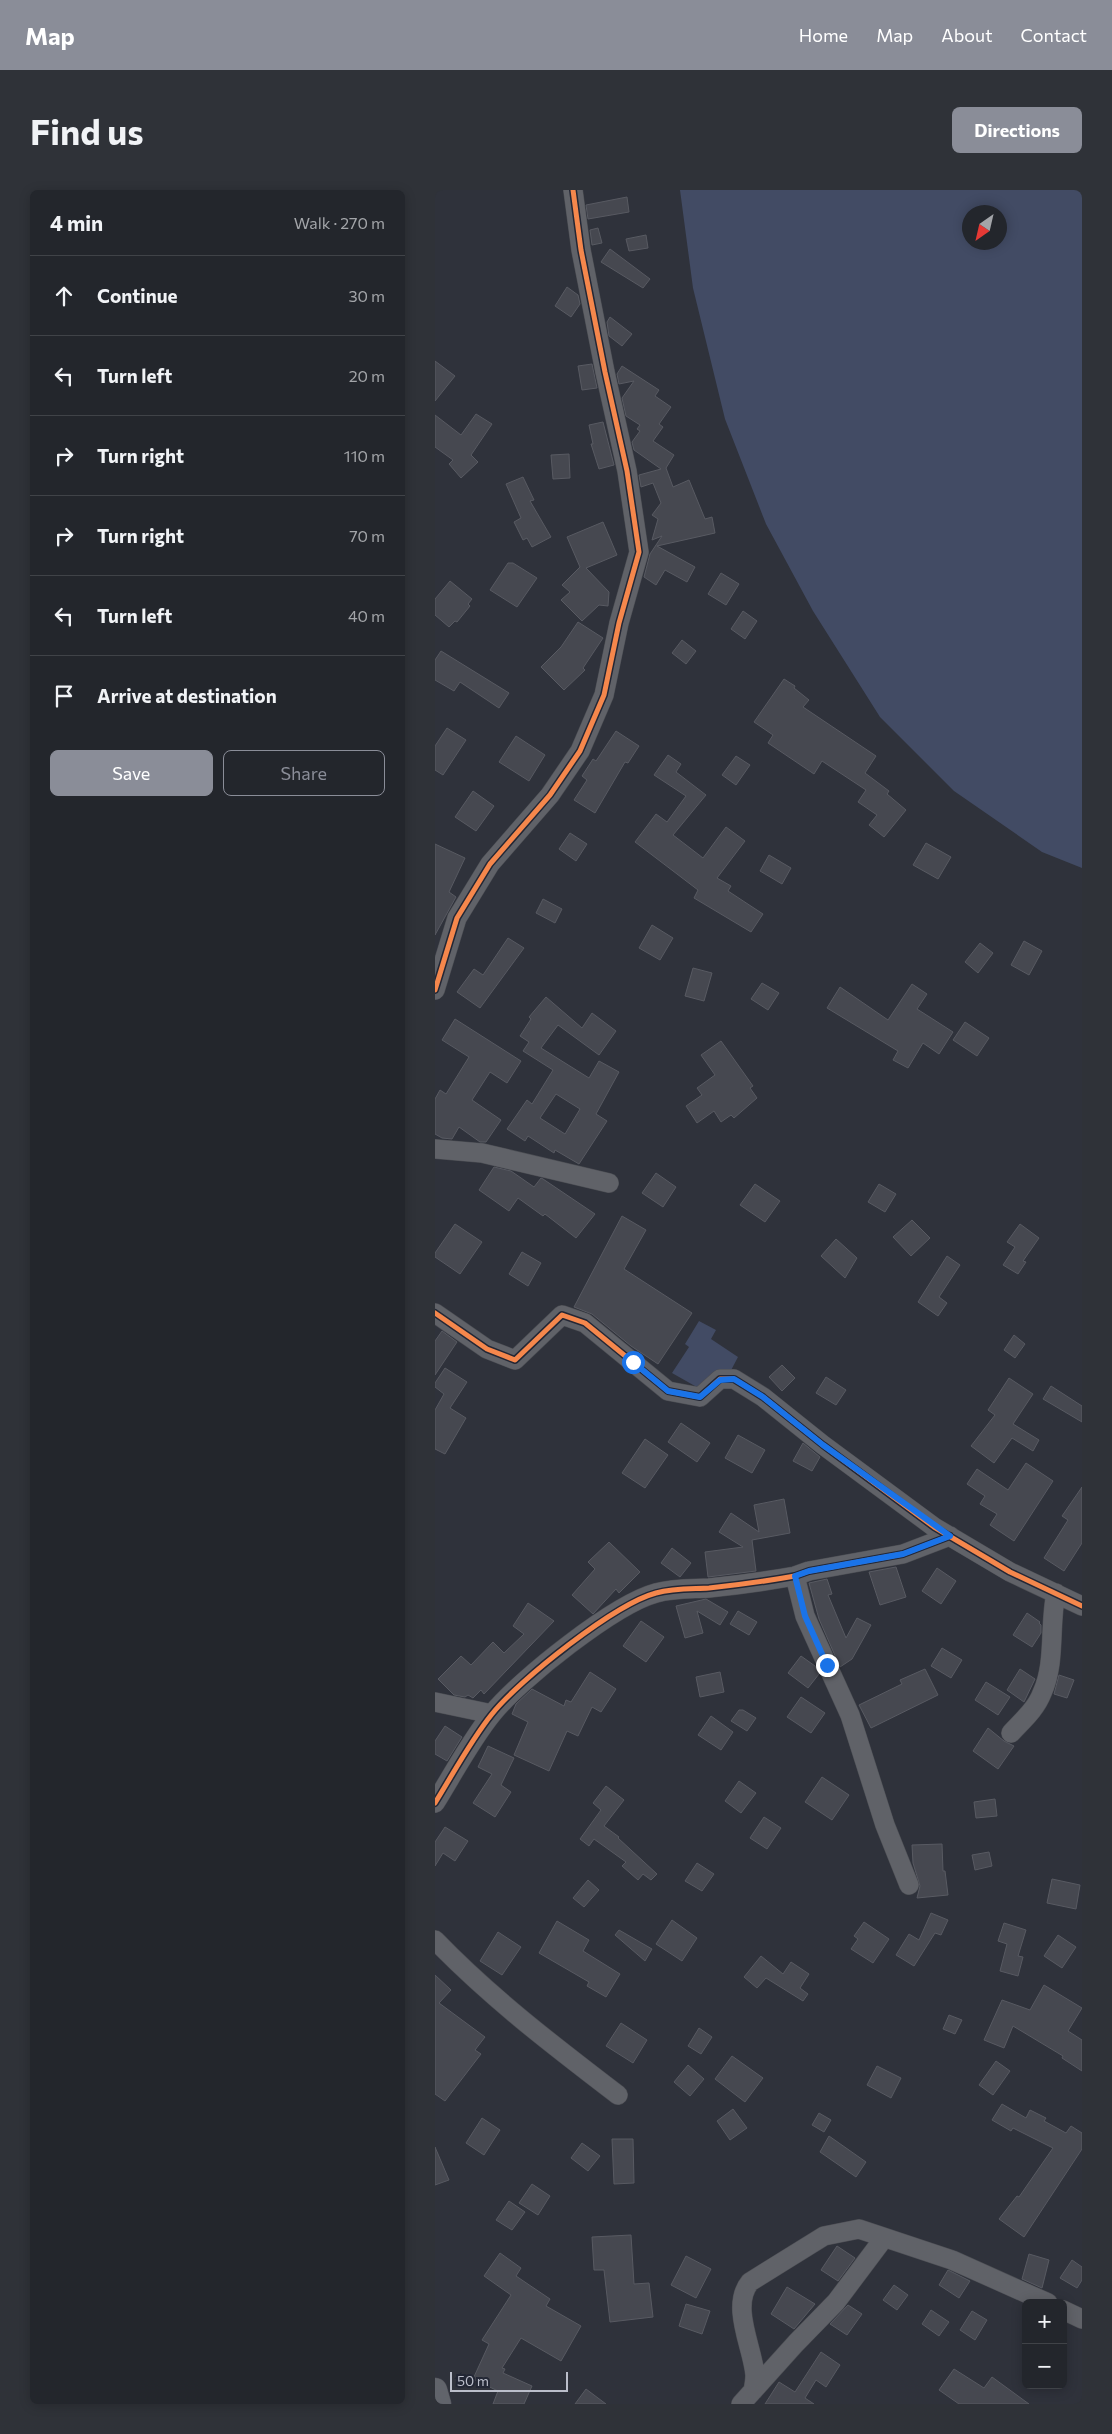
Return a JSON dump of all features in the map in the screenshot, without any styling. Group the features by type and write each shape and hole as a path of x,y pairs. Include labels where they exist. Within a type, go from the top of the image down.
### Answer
{"main road":[{"path":"435,2390 439,2404"}],"street":[{"path":"435,990 457,918 490,864 550,796 580,752 604,695 619,624 639,552 627,471 581,250 573,190"},
{"path":"435,1149 482,1154 609,1183"},
{"path":"435,1312 487,1349 515,1360 562,1315 585,1323 668,1391 700,1397 720,1380 734,1379 763,1397 823,1445 950,1536 1010,1572 1082,1606"},
{"path":"435,1803 492,1714 551,1659 596,1626 638,1600 655,1593 675,1589 708,1588 795,1576 809,1571 903,1554 950,1536"},
{"path":"795,1576 805,1616 850,1715 885,1825 909,1885"},
{"path":"1011,1733 1031,1711 1043,1693 1049,1662 1056,1594"},
{"path":"435,1702 492,1714"},
{"path":"435,1940 472,1978 533,2031 618,2095"},
{"path":"748,2400 755,2374 746,2336 742,2298 745,2288 750,2282 823,2236 859,2229 953,2260 1039,2299"},
{"path":"748,2400 836,2302 884,2238"},
{"path":"1067,2312 1082,2318"}],"water":[{"path":"680,190 1082,190 1082,868 1042,852 954,791 880,717 813,611 766,524 725,419 693,288"},
{"path":"699,1321 716,1330 711,1339 738,1357 728,1376 718,1370 702,1390 672,1373 689,1347 685,1344"}],"building":[{"path":"627,197 629,212 588,219 586,205"},
{"path":"598,228 602,243 592,245 590,230"},
{"path":"646,235 648,248 629,251 626,239"},
{"path":"610,249 650,279 643,288 601,262"},
{"path":"567,287 578,295 580,304 571,317 555,306"},
{"path":"610,317 632,334 622,346 609,336 607,322"},
{"path":"435,361 455,376 435,401"},
{"path":"592,364 597,388 582,390 578,366"},
{"path":"622,366 659,390 655,396 671,407 659,424 663,427 653,441 674,455 666,468 673,487 689,480 705,519 712,517 715,533 657,546 695,567 687,582 665,570 656,585 644,577 650,554 662,536 652,540 658,519 652,515 661,503 653,483 641,487 639,475 661,469 634,450 632,442 640,431 637,429 640,425 626,416 622,398 634,381 619,384 617,374"},
{"path":"476,414 492,424 471,455 478,462 461,478 449,464 453,460 435,447 435,415 461,435"},
{"path":"603,422 614,465 599,469 591,444 593,444 589,425"},
{"path":"569,454 570,478 553,479 551,455"},
{"path":"523,477 534,500 530,501 551,537 532,547 527,538 523,540 514,522 521,518 506,484"},
{"path":"603,522 617,555 586,568 609,592 608,606 599,605 582,621 561,600 570,592 562,585 580,567 567,537"},
{"path":"508,563 513,563 537,578 517,607 490,590"},
{"path":"721,573 739,584 726,605 708,594"},
{"path":"450,581 472,599 468,604 470,606 457,622 455,621 449,627 435,615 435,599"},
{"path":"743,611 757,621 745,639 731,629"},
{"path":"578,622 603,638 583,668 585,670 564,690 541,667 561,647"},
{"path":"682,640 696,651 686,664 672,653"},
{"path":"441,651 509,693 499,708 460,682 454,691 435,680 435,660"},
{"path":"784,679 795,686 794,688 809,700 803,707 876,756 865,773 889,791 887,794 906,810 884,837 869,825 877,815 858,802 866,790 822,761 814,774 768,743 773,735 754,722"},
{"path":"447,728 466,740 443,775 435,770 435,746"},
{"path":"616,731 639,746 628,763 625,762 595,813 574,800 587,780 582,776 593,759 596,761"},
{"path":"516,736 545,755 529,781 499,762"},
{"path":"668,755 681,764 676,772 706,795 673,835 703,858 726,827 745,841 717,878 731,886 728,891 763,914 751,932 694,898 698,890 635,842 656,814 667,822 686,796 654,775"},
{"path":"736,756 750,765 736,785 722,775"},
{"path":"473,791 494,806 476,831 455,817"},
{"path":"570,833 587,844 576,861 559,849"},
{"path":"926,843 951,857 938,879 913,865"},
{"path":"435,844 465,858 449,892 456,897 435,935"},
{"path":"769,855 791,868 782,884 760,871"},
{"path":"543,899 562,909 555,923 536,913"},
{"path":"652,925 673,938 660,960 639,948"},
{"path":"508,938 524,948 480,1008 457,992 474,969 483,975"},
{"path":"1024,941 1042,951 1029,975 1011,965"},
{"path":"980,943 993,953 978,973 965,962"},
{"path":"693,968 712,973 704,1001 685,996"},
{"path":"762,983 779,993 768,1010 751,999"},
{"path":"912,984 927,994 917,1009 953,1032 939,1054 923,1043 908,1068 893,1060 898,1051 827,1008 840,987 888,1020"},
{"path":"546,997 582,1028 592,1013 616,1031 599,1055 558,1025 541,1048 589,1078 599,1061 619,1072 596,1114 607,1121 579,1164 555,1150 554,1153 528,1136 525,1141 507,1129 527,1100 532,1104 553,1070 523,1051 529,1042 520,1036 531,1019 529,1017","holes":["556,1094 580,1109 565,1134 540,1118"]},
{"path":"455,1019 521,1061 507,1083 490,1072 472,1100 501,1120 486,1142 480,1142 459,1127 452,1139 442,1138 435,1134 435,1099 440,1090 446,1094 469,1057 442,1040"},
{"path":"965,1022 989,1038 977,1056 953,1040"},
{"path":"721,1041 753,1086 750,1088 757,1098 734,1118 731,1115 721,1122 714,1111 697,1123 686,1106 702,1095 697,1088 715,1075 701,1055"},
{"path":"494,1167 511,1171 534,1187 541,1178 595,1214 576,1238 545,1214 543,1216 518,1198 509,1211 479,1190"},
{"path":"656,1173 676,1187 663,1207 642,1193"},
{"path":"755,1184 780,1201 765,1222 740,1205"},
{"path":"879,1184 896,1194 885,1212 868,1202"},
{"path":"622,1216 646,1230 624,1269 692,1313 658,1364 631,1346 592,1314 574,1307"},
{"path":"912,1220 930,1238 911,1256 893,1237"},
{"path":"455,1224 482,1242 460,1274 435,1257 435,1253"},
{"path":"1020,1224 1039,1238 1023,1261 1026,1262 1018,1274 1003,1265 1015,1247 1007,1242"},
{"path":"836,1239 857,1258 845,1278 821,1256"},
{"path":"522,1252 541,1263 528,1286 509,1274"},
{"path":"947,1256 960,1265 939,1297 947,1303 938,1316 918,1302"},
{"path":"442,1331 457,1342 435,1375 435,1341"},
{"path":"1014,1335 1025,1344 1015,1358 1004,1350"},
{"path":"782,1365 795,1378 782,1391 769,1377"},
{"path":"445,1368 467,1382 450,1408 466,1418 445,1454 435,1449 435,1410 444,1394 435,1387 435,1383"},
{"path":"826,1377 846,1390 836,1405 816,1393"},
{"path":"1009,1378 1033,1394 1013,1424 1039,1440 1033,1451 1012,1438 994,1463 971,1446 995,1415 988,1410"},
{"path":"1051,1386 1082,1406 1082,1422 1043,1399"},
{"path":"681,1423 710,1443 697,1462 668,1442"},
{"path":"738,1435 765,1450 752,1473 725,1458"},
{"path":"645,1439 668,1455 645,1488 622,1473"},
{"path":"803,1443 820,1457 812,1471 793,1461"},
{"path":"1026,1463 1053,1481 1014,1541 990,1525 997,1514 980,1504 985,1496 967,1484 977,1469 1008,1490"},
{"path":"1082,1487 1082,1543 1064,1571 1044,1558 1068,1520 1062,1516"},
{"path":"784,1499 790,1533 752,1540 756,1571 708,1577 705,1552 743,1547 719,1532 731,1513 759,1532 754,1505"},
{"path":"609,1542 640,1572 619,1593 616,1589 593,1614 572,1595 595,1569 588,1562"},
{"path":"672,1548 691,1563 680,1577 661,1563"},
{"path":"896,1567 906,1597 880,1605 869,1572"},
{"path":"937,1568 956,1581 941,1604 922,1591"},
{"path":"827,1579 832,1594 828,1595 846,1638 857,1618 871,1625 852,1659 840,1667 819,1619 809,1583"},
{"path":"706,1599 728,1612 720,1625 697,1611 703,1633 685,1638 676,1606"},
{"path":"528,1603 554,1621 484,1694 481,1690 473,1698 468,1695 465,1697 454,1695 438,1679 461,1656 471,1665 493,1642 504,1653 524,1634 513,1626"},
{"path":"738,1611 757,1622 749,1635 730,1624"},
{"path":"1027,1613 1040,1622 1041,1625 1041,1633 1032,1647 1013,1635"},
{"path":"641,1621 664,1637 646,1662 623,1646"},
{"path":"942,1648 962,1660 951,1678 931,1666"},
{"path":"801,1656 815,1666 819,1674 808,1688 788,1673"},
{"path":"925,1669 938,1695 871,1728 859,1705 902,1684 900,1680"},
{"path":"1020,1669 1035,1679 1024,1702 1007,1690"},
{"path":"590,1672 616,1689 601,1712 592,1707 578,1736 567,1731 549,1771 514,1755 528,1722 512,1714 516,1704 532,1689 564,1706 566,1700 571,1702"},
{"path":"720,1672 724,1692 700,1697 696,1677"},
{"path":"1059,1675 1074,1680 1067,1698 1054,1694"},
{"path":"986,1682 1010,1697 998,1715 975,1700"},
{"path":"801,1697 825,1713 811,1733 787,1717"},
{"path":"739,1710 743,1710 756,1718 747,1731 731,1721"},
{"path":"711,1716 733,1732 721,1750 698,1735"},
{"path":"445,1726 462,1737 447,1761 435,1754 435,1741"},
{"path":"988,1728 1004,1741 1014,1746 998,1769 973,1751"},
{"path":"488,1746 514,1758 501,1785 511,1792 495,1817 473,1803 492,1774 478,1767"},
{"path":"822,1777 849,1795 832,1820 805,1802"},
{"path":"739,1781 756,1793 741,1813 725,1801"},
{"path":"606,1786 624,1800 604,1826 619,1837 657,1874 651,1880 643,1874 638,1880 622,1866 626,1862 594,1839 589,1846 580,1839 601,1810 593,1803"},
{"path":"995,1799 997,1816 976,1818 974,1802"},
{"path":"764,1817 781,1828 767,1849 750,1838"},
{"path":"445,1827 468,1841 455,1861 443,1853 435,1866 435,1842"},
{"path":"942,1844 943,1871 945,1871 948,1895 917,1898 920,1886 913,1863 912,1845"},
{"path":"989,1852 992,1866 975,1870 972,1855"},
{"path":"697,1863 714,1874 702,1891 685,1881"},
{"path":"1052,1879 1080,1885 1076,1909 1047,1903"},
{"path":"588,1880 599,1890 584,1907 573,1898"},
{"path":"931,1913 948,1920 941,1935 935,1933 914,1966 896,1955 909,1934 919,1940"},
{"path":"672,1920 697,1938 682,1961 656,1944"},
{"path":"557,1921 589,1940 583,1951 620,1974 606,1997 587,1986 589,1982 539,1953"},
{"path":"864,1922 889,1939 873,1963 851,1949 858,1939 854,1936"},
{"path":"1004,1923 1026,1930 1018,1956 1023,1957 1018,1976 1000,1971 1007,1944 998,1941"},
{"path":"619,1930 652,1949 645,1961 615,1935"},
{"path":"498,1932 521,1947 502,1975 480,1961"},
{"path":"1058,1935 1076,1947 1062,1968 1044,1956"},
{"path":"761,1956 783,1974 791,1962 809,1974 800,1988 808,1994 803,2001 766,1978 757,1988 744,1977"},
{"path":"435,1975 451,1990 439,2003 485,2037 475,2050 481,2054 445,2101 435,2094"},
{"path":"1044,1985 1082,2008 1068,2031 1082,2040 1082,2071 1062,2058 1063,2056 1013,2026 1004,2048 984,2040 1002,2000 1030,2010"},
{"path":"949,2015 962,2020 955,2034 943,2029"},
{"path":"621,2023 647,2040 633,2063 606,2046"},
{"path":"699,2028 712,2037 701,2054 688,2046"},
{"path":"732,2056 763,2078 745,2102 715,2079"},
{"path":"996,2061 1010,2071 993,2095 979,2085"},
{"path":"688,2065 704,2079 690,2096 674,2082"},
{"path":"877,2066 901,2078 891,2098 867,2085"},
{"path":"1002,2104 1026,2118 1030,2110 1046,2118 1044,2121 1066,2133 1071,2126 1082,2133 1082,2149 1024,2237 999,2219 1017,2196 1019,2197 1053,2148 1013,2128 1011,2131 992,2120"},
{"path":"733,2109 747,2128 730,2140 717,2121"},
{"path":"819,2113 831,2120 824,2132 812,2125"},
{"path":"482,2118 500,2130 484,2155 466,2143"},
{"path":"829,2136 866,2162 856,2177 820,2152"},
{"path":"612,2139 633,2139 634,2183 614,2184"},
{"path":"582,2143 600,2156 588,2171 571,2158"},
{"path":"435,2147 449,2180 435,2185"},
{"path":"532,2184 550,2196 538,2215 519,2203"},
{"path":"509,2201 525,2212 512,2230 496,2220"},
{"path":"631,2235 634,2284 649,2283 653,2317 610,2322 604,2270 594,2270 592,2237"},
{"path":"837,2246 855,2258 838,2281 821,2270"},
{"path":"500,2253 521,2268 516,2276 550,2299 546,2306 581,2326 561,2361 521,2338 502,2368 505,2369 503,2373 532,2386 524,2404 493,2404 498,2391 473,2379 489,2344 482,2340 511,2295 484,2276"},
{"path":"1029,2254 1049,2260 1042,2288 1022,2279"},
{"path":"686,2256 711,2269 696,2298 671,2285"},
{"path":"1072,2260 1082,2267 1082,2280 1077,2288 1060,2278"},
{"path":"948,2270 970,2281 959,2298 939,2285"},
{"path":"894,2285 908,2295 897,2310 883,2300"},
{"path":"787,2287 815,2304 794,2329 771,2314"},
{"path":"686,2304 710,2311 702,2334 679,2326"},
{"path":"848,2305 862,2314 847,2335 830,2324"},
{"path":"931,2310 949,2322 939,2336 922,2324"},
{"path":"972,2311 987,2320 975,2340 960,2330"},
{"path":"821,2352 840,2365 826,2387 816,2380 805,2398 814,2404 765,2404 779,2382 795,2392"},
{"path":"954,2369 984,2388 992,2377 1029,2404 959,2404 939,2390"},
{"path":"586,2389 606,2404 575,2404"}],"cycle path":[{"path":"435,990 457,918 490,864 550,795 580,751 604,695 619,623 639,552 627,471 581,250 573,190"},
{"path":"435,1313 487,1349 515,1360 562,1315 585,1323 668,1391 700,1397 720,1379 734,1379 763,1397 823,1445 934,1527 1010,1572 1082,1606"},
{"path":"435,1803 462,1757 492,1714 505,1699 545,1663 593,1627 638,1600 663,1591 709,1588 774,1580 809,1571 903,1554 950,1536"}],"route":[{"path":"633,1362 668,1391 700,1397 720,1380 734,1379 763,1397 823,1445 877,1482 934,1527 950,1536 903,1554 809,1571 795,1576 805,1616 827,1665"}]}
